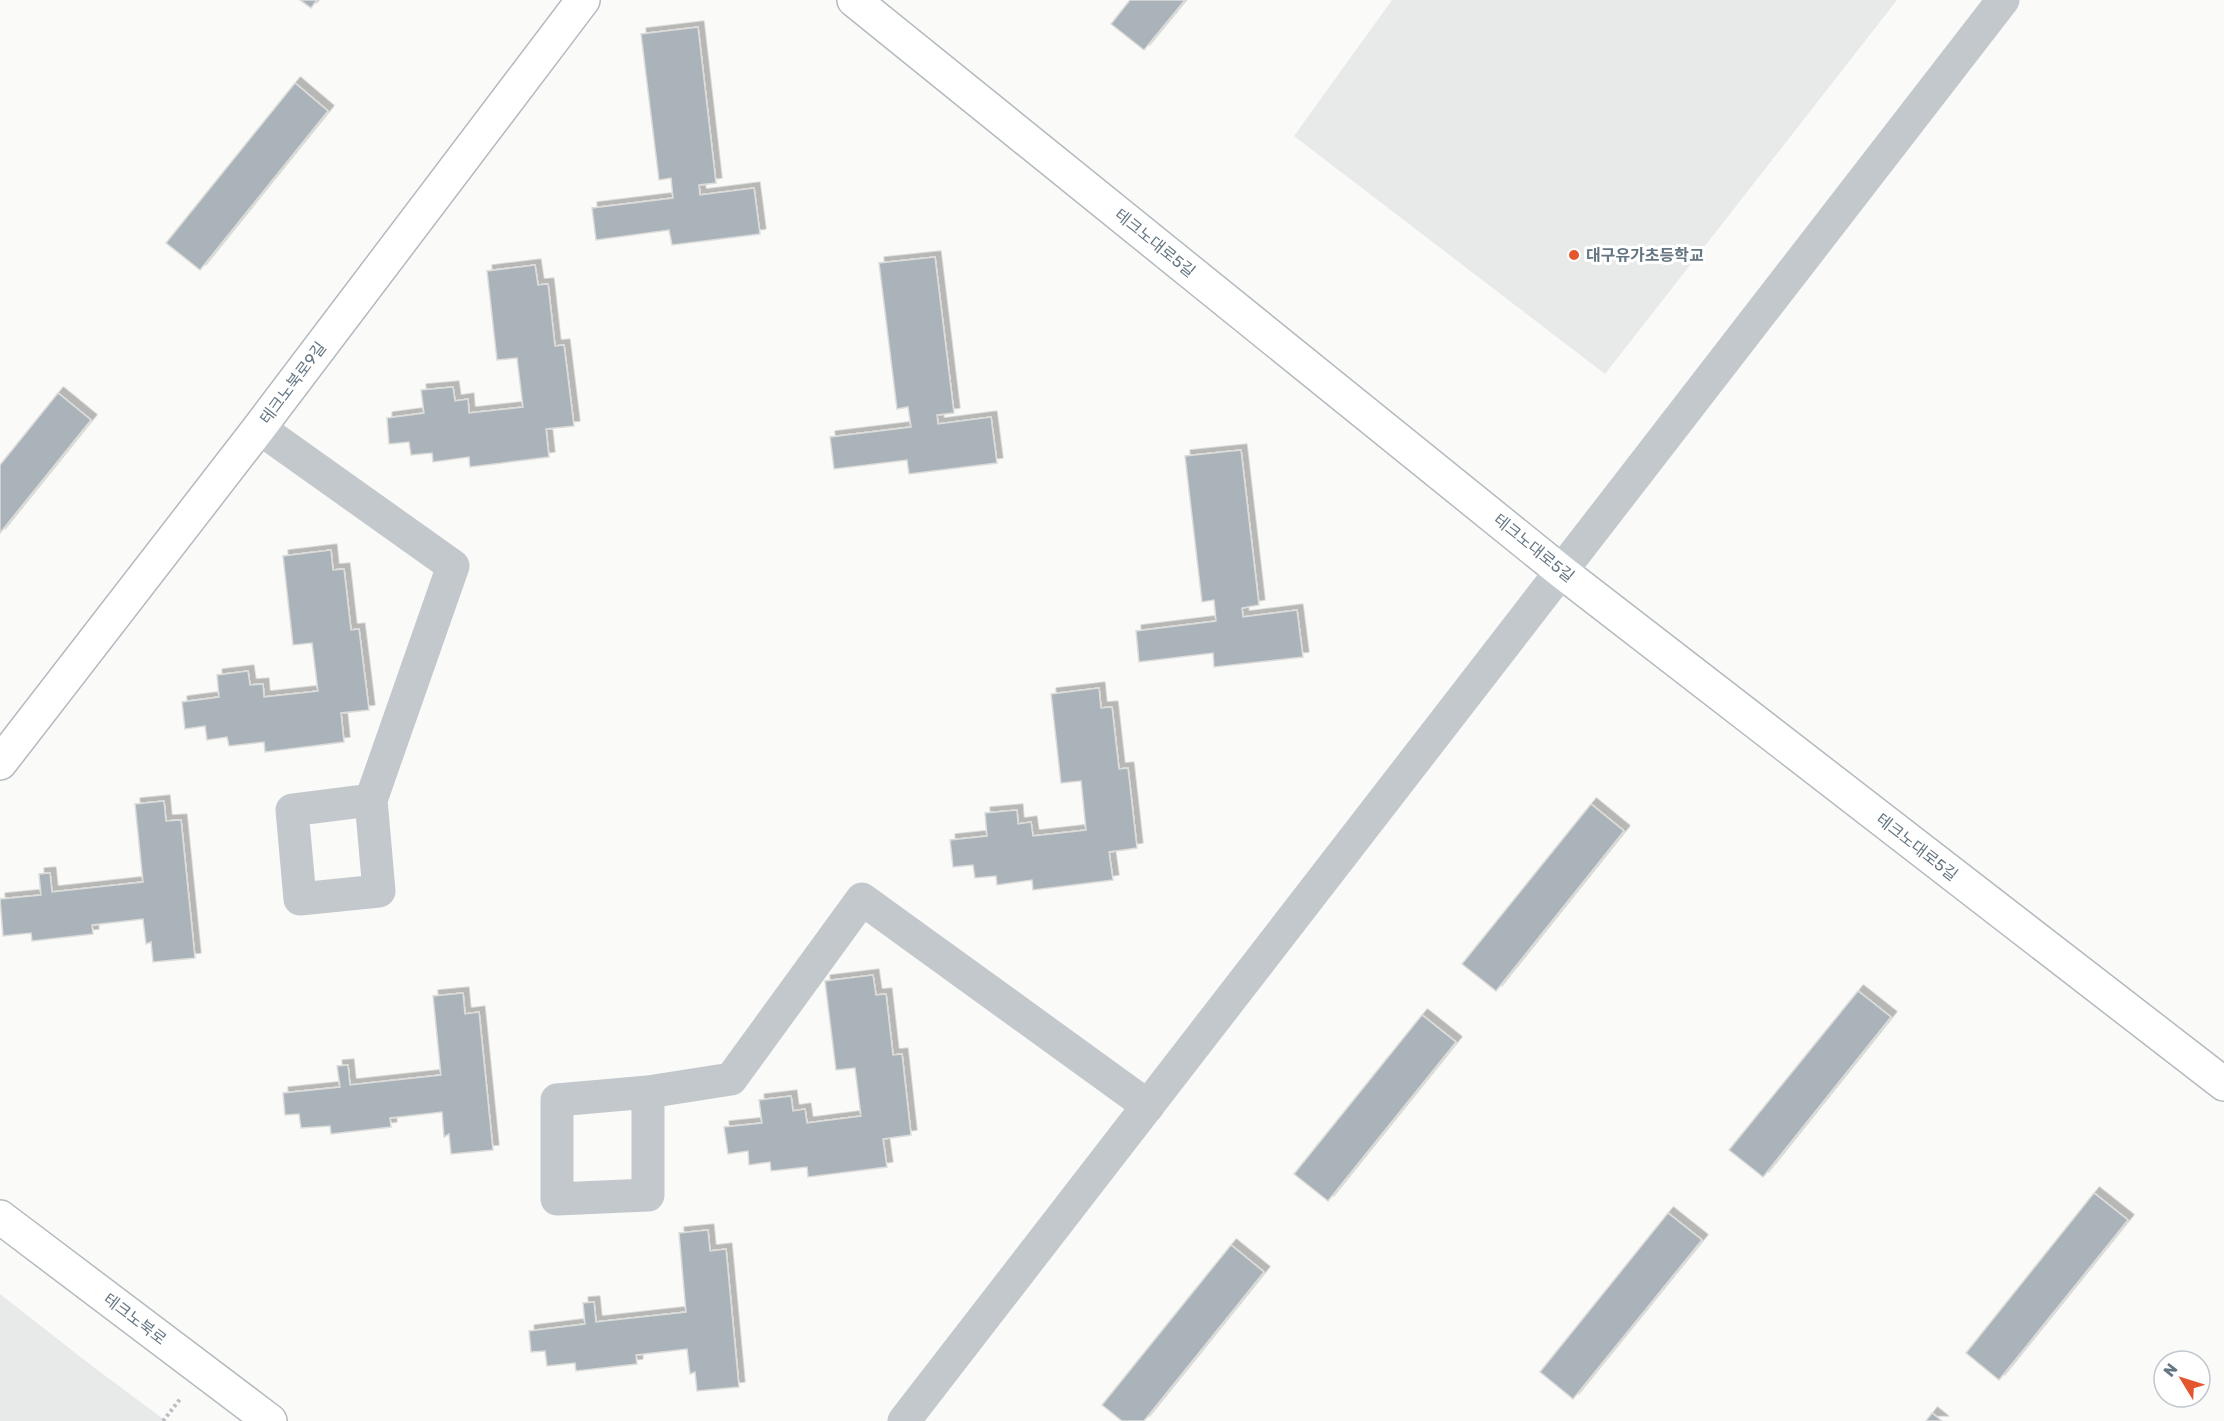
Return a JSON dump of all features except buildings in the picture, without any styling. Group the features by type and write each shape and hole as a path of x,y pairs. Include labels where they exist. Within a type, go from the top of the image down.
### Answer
{"street":[{"name":"테크노북로9길","path":"0,763 260,428 583,0"},
{"name":"테크노대로5길","path":"854,0 1562,572 2224,1084"},
{"path":"904,1421 2003,0"},
{"path":"260,428 453,566 371,800"},
{"path":"648,1092 731,1079 862,899 1148,1106"},
{"name":"테크노북로","path":"0,1217 270,1421"}],"shaded area":[{"name":"대구유가초등학교","path":"1392,0 1897,0 1605,374 1294,136"},
{"path":"0,1294 92,1366 166,1421 0,1421"}],"place":[{"name":"대구유가초등학교","path":"1574,255"}]}
